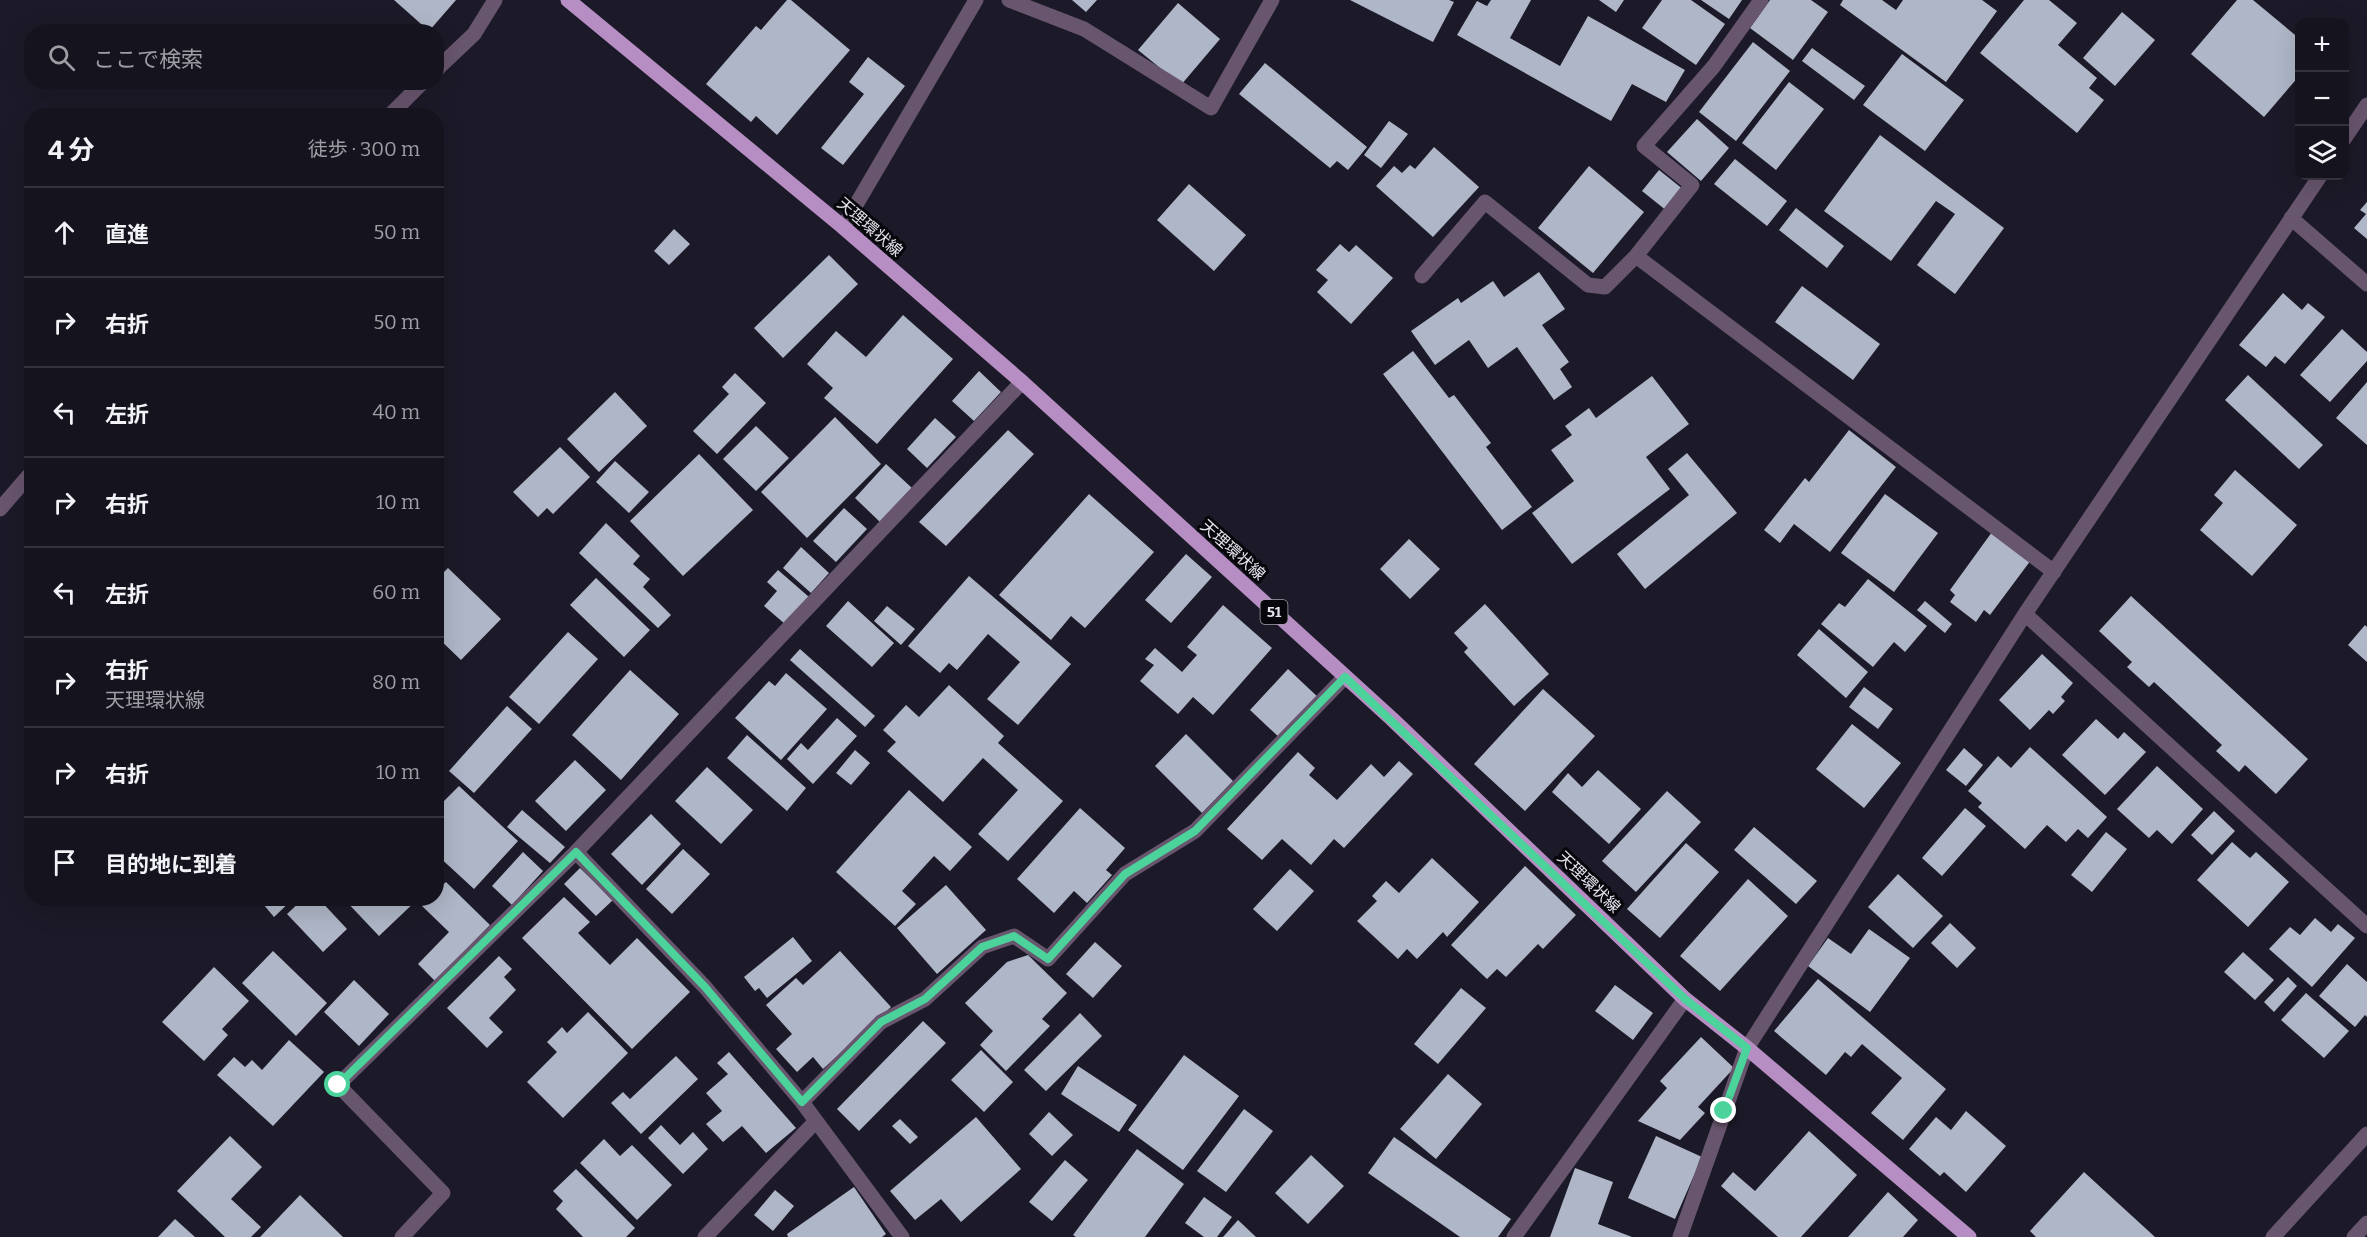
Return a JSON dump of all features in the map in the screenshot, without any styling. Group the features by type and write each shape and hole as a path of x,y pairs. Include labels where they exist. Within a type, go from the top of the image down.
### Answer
{"main road":[{"name":"天理環状線","path":"568,0 843,227 1022,382 1345,677 1685,999 1747,1048 1969,1237"}],"street":[{"path":"444,62 474,33 495,0"},
{"path":"843,227 976,0"},
{"path":"1010,0 1084,29 1211,108 1272,0"},
{"path":"1422,276 1485,202 1588,285 1605,287 1636,256 1692,185 1644,146 1714,66 1761,0"},
{"path":"397,108 415,90"},
{"path":"2349,132 2367,105"},
{"path":"1680,1237 1747,1048 2025,614 2317,180"},
{"path":"2291,218 2367,284"},
{"path":"1636,256 2054,572"},
{"path":"402,1237 443,1193 338,1085 576,852 1022,382"},
{"path":"0,509 24,481"},
{"path":"2025,614 2367,926"},
{"path":"802,1102 881,1022 925,999 982,947 1014,936 1048,959 1125,874 1195,831 1345,677"},
{"path":"576,852 705,987 802,1102 902,1237"},
{"path":"1514,1237 1685,999"},
{"path":"705,1237 816,1121"},
{"path":"2273,1237 2367,1134"},
{"path":"2354,1237 2367,1223"}],"building":[{"path":"394,0 456,0 435,24 421,24"},
{"path":"787,0 791,0 850,50 777,135 756,116 751,122 706,84 756,26 761,30"},
{"path":"1072,0 1097,0 1086,12"},
{"path":"1350,0 1449,0 1454,2 1433,42"},
{"path":"1491,0 1531,0 1510,38 1560,66 1588,16 1685,70 1666,102 1632,84 1611,121 1457,35 1477,1 1487,6"},
{"path":"1599,0 1624,0 1616,12"},
{"path":"1662,0 1691,0 1725,24 1696,65 1642,28"},
{"path":"1701,0 1742,0 1729,19"},
{"path":"1770,0 1811,0 1828,12 1793,60 1750,28"},
{"path":"1843,0 1882,0 1896,10 1903,0 1982,0 1997,11 1946,82 1840,5"},
{"path":"2024,0 2049,0 2077,23 2058,45 2097,78 2089,88 2104,100 2077,133 1980,53"},
{"path":"2237,0 2253,0 2295,35 2295,81 2264,117 2191,54"},
{"path":"1178,3 1220,39 1181,85 1138,50"},
{"path":"2122,12 2155,40 2115,86 2083,58"},
{"path":"1753,42 1790,71 1736,141 1699,112"},
{"path":"1812,48 1865,86 1854,100 1802,61"},
{"path":"1902,54 1964,100 1925,151 1863,105"},
{"path":"868,57 905,86 843,165 821,148 864,94 849,82"},
{"path":"1265,63 1367,147 1348,170 1337,161 1330,168 1239,94"},
{"path":"1789,82 1824,109 1776,170 1742,143"},
{"path":"1697,119 1729,148 1701,181 1667,152"},
{"path":"1389,121 1408,134 1381,168 1364,155"},
{"path":"1880,135 2004,228 1955,294 1917,265 1955,214 1936,201 1891,261 1824,211"},
{"path":"1434,147 1479,187 1433,237 1376,186 1394,166 1402,173 1410,165 1415,169"},
{"path":"1735,159 1787,201 1767,226 1714,184"},
{"path":"1589,166 1644,212 1593,273 1538,228"},
{"path":"1659,170 1684,190 1667,211 1642,191"},
{"path":"1189,184 1246,235 1214,271 1157,220"},
{"path":"2367,202 2367,239 2354,228 2366,214 2360,210"},
{"path":"1796,208 1844,246 1827,268 1779,230"},
{"path":"674,229 690,244 669,265 654,251"},
{"path":"1340,244 1349,252 1356,245 1393,278 1351,324 1317,292 1328,280 1316,270"},
{"path":"829,255 858,284 783,358 754,328"},
{"path":"1539,272 1565,309 1542,325 1569,362 1560,369 1572,387 1554,400 1517,347 1488,368 1469,340 1435,365 1411,331 1458,298 1461,303 1493,281 1504,297"},
{"path":"1802,286 1880,344 1853,380 1775,322"},
{"path":"2283,293 2302,310 2308,303 2325,317 2285,364 2275,356 2266,367 2239,345"},
{"path":"903,315 953,359 877,444 824,398 833,388 807,364 836,331 866,357"},
{"path":"2342,329 2367,352 2367,361 2330,402 2300,375"},
{"path":"1413,351 1449,398 1454,395 1491,443 1486,447 1532,507 1502,530 1383,374"},
{"path":"979,371 1001,392 974,421 952,401"},
{"path":"735,373 766,403 717,454 693,431 729,394 722,387"},
{"path":"2248,375 2323,445 2299,469 2225,400"},
{"path":"1652,376 1689,424 1646,457 1670,489 1572,564 1532,513 1574,481 1551,450 1572,435 1565,426 1589,408 1596,418"},
{"path":"2367,382 2367,445 2336,418"},
{"path":"615,392 647,426 599,472 567,439"},
{"path":"835,417 881,464 807,538 761,492"},
{"path":"935,418 956,437 927,468 907,449"},
{"path":"756,426 789,458 756,491 723,459"},
{"path":"1008,430 1034,454 946,546 919,522"},
{"path":"1849,430 1896,467 1830,552 1794,524 1780,543 1764,530 1805,478 1809,482"},
{"path":"560,447 590,477 553,514 547,508 538,517 513,492"},
{"path":"1687,453 1737,513 1645,589 1617,554 1689,495 1668,469"},
{"path":"699,454 753,510 683,576 630,521"},
{"path":"615,461 649,492 629,513 596,482"},
{"path":"886,464 912,488 880,522 855,498"},
{"path":"2235,470 2297,525 2252,576 2200,530 2223,503 2214,495"},
{"path":"1089,494 1154,552 1085,628 1071,616 1051,640 999,595"},
{"path":"1885,494 1938,533 1894,592 1841,553"},
{"path":"844,508 867,529 836,562 813,541"},
{"path":"606,523 640,556 633,564 650,579 643,587 671,615 658,628 579,553"},
{"path":"1992,532 2031,560 1990,615 1984,610 1976,622 1950,602 1955,595 1950,590"},
{"path":"1409,539 1440,569 1410,599 1380,569"},
{"path":"801,547 829,573 811,593 783,568"},
{"path":"1186,554 1212,577 1171,623 1145,600"},
{"path":"448,568 501,619 461,660 444,644 444,572"},
{"path":"778,570 809,597 785,624 764,606 777,591 767,582"},
{"path":"969,576 1071,664 1018,725 987,699 1020,662 988,634 957,670 949,663 940,673 908,646"},
{"path":"596,578 650,630 624,657 570,605"},
{"path":"1868,579 1927,626 1905,652 1894,642 1873,667 1821,624 1839,603 1845,607"},
{"path":"2131,596 2308,759 2276,794 2245,765 2239,772 2216,751 2222,745 2154,682 2149,687 2127,667 2132,662 2099,631"},
{"path":"848,601 894,643 872,667 826,626"},
{"path":"1925,601 1952,624 1945,633 1917,610"},
{"path":"1485,604 1549,674 1514,706 1464,652 1468,648 1454,633"},
{"path":"1223,605 1272,648 1213,715 1193,697 1178,714 1140,681 1154,665 1145,659 1155,648 1182,672 1197,655 1187,647"},
{"path":"887,606 915,629 901,645 874,621"},
{"path":"2365,625 2367,627 2367,662 2348,645"},
{"path":"1819,629 1868,672 1846,698 1797,655"},
{"path":"568,632 598,659 539,724 509,697"},
{"path":"800,649 875,716 865,727 790,660"},
{"path":"2042,654 2073,683 2061,697 2065,701 2053,714 2049,710 2030,730 1999,700"},
{"path":"1288,669 1320,699 1282,740 1250,710"},
{"path":"630,670 679,714 621,780 572,735"},
{"path":"786,673 827,709 781,760 735,718 769,681 775,686"},
{"path":"949,685 1004,736 998,743 1063,801 1008,861 978,834 1018,790 983,758 943,802 887,751 896,742 883,730 906,705 919,717"},
{"path":"1864,687 1893,709 1878,729 1849,707"},
{"path":"1543,689 1595,736 1525,811 1474,764"},
{"path":"507,706 532,729 474,793 449,771"},
{"path":"837,718 857,736 813,784 787,759 801,743 808,750"},
{"path":"2096,719 2118,739 2124,732 2146,752 2105,795 2062,755"},
{"path":"1852,724 1901,763 1864,808 1816,769"},
{"path":"1186,734 1233,781 1202,813 1155,766"},
{"path":"747,735 806,788 787,811 727,758"},
{"path":"2030,747 2107,817 2088,838 2078,829 2066,842 2047,825 2025,849 1978,807 1982,803 1968,791 1998,756 2011,768"},
{"path":"1964,748 1983,765 1966,786 1946,770"},
{"path":"855,750 870,763 851,785 836,773"},
{"path":"1298,752 1315,768 1309,775 1337,800 1371,764 1384,777 1399,761 1413,774 1344,848 1334,839 1311,865 1282,839 1262,860 1227,829"},
{"path":"575,760 606,790 566,831 535,801"},
{"path":"2157,766 2203,809 2172,844 2157,830 2149,838 2117,809"},
{"path":"707,767 753,810 721,844 675,801"},
{"path":"1598,770 1641,809 1609,844 1552,792 1568,773 1582,787"},
{"path":"459,786 518,841 474,889 444,861 444,801"},
{"path":"909,790 972,847 950,871 934,856 902,891 916,904 895,926 836,872"},
{"path":"1667,791 1701,822 1636,892 1602,861"},
{"path":"1080,808 1125,848 1106,870 1112,875 1087,903 1074,891 1054,913 1017,879"},
{"path":"1965,808 1986,826 1942,876 1922,858"},
{"path":"522,810 565,847 550,863 507,827"},
{"path":"2214,811 2235,831 2212,855 2191,835"},
{"path":"651,814 681,844 642,885 611,854"},
{"path":"1754,827 1817,881 1796,904 1734,850"},
{"path":"2106,832 2127,849 2092,892 2071,875"},
{"path":"2232,842 2250,858 2256,852 2289,882 2248,927 2197,880"},
{"path":"1686,843 1719,872 1660,938 1627,909"},
{"path":"683,849 710,874 672,914 646,889"},
{"path":"523,852 543,871 512,905 492,886"},
{"path":"1432,858 1479,902 1447,937 1443,932 1417,959 1407,949 1398,959 1357,921 1377,901 1372,896 1386,881 1399,893"},
{"path":"1525,866 1576,915 1543,949 1538,944 1506,977 1497,969 1487,979 1451,945"},
{"path":"580,868 613,900 596,916 564,884"},
{"path":"1290,869 1314,891 1277,931 1253,909"},
{"path":"1898,874 1943,916 1913,948 1868,907"},
{"path":"1748,879 1788,916 1720,991 1680,956"},
{"path":"446,882 490,925 435,981 418,964 449,932 422,906 444,906 444,884"},
{"path":"946,885 986,930 937,974 897,928"},
{"path":"564,897 590,922 578,933 610,965 637,938 690,992 632,1049 522,938"},
{"path":"265,906 286,906 274,917"},
{"path":"296,906 325,906 347,929 323,952 287,914"},
{"path":"351,906 411,906 379,936"},
{"path":"2315,918 2331,932 2338,924 2355,938 2312,987 2269,949 2290,927 2300,935"},
{"path":"1950,923 1976,948 1957,968 1931,943"},
{"path":"1869,929 1910,958 1870,1012 1808,966 1828,938 1851,954"},
{"path":"793,937 812,961 767,998 759,988 755,991 744,977"},
{"path":"1095,942 1122,966 1093,998 1066,974"},
{"path":"273,951 327,1003 296,1036 242,983"},
{"path":"840,951 891,1007 823,1069 813,1057 797,1072 776,1049 792,1034 766,1005 796,978 803,985"},
{"path":"2243,952 2274,980 2255,1000 2224,972"},
{"path":"1028,955 1067,993 1042,1019 1050,1026 1006,1071 980,1045 993,1031 965,1003 1007,962"},
{"path":"499,956 512,969 504,977 516,990 489,1018 503,1032 487,1048 447,1008"},
{"path":"2347,964 2367,982 2367,1017 2365,1015 2355,1027 2319,996"},
{"path":"214,967 249,1001 222,1029 228,1035 204,1061 162,1022"},
{"path":"2288,977 2297,986 2274,1012 2264,1002"},
{"path":"1818,979 1946,1089 1903,1140 1871,1113 1902,1078 1862,1044 1851,1057 1845,1052 1826,1075 1774,1031"},
{"path":"354,980 389,1014 359,1046 324,1012"},
{"path":"1615,985 1653,1013 1633,1040 1595,1011"},
{"path":"1461,988 1486,1008 1438,1064 1414,1044"},
{"path":"2306,993 2349,1031 2324,1058 2281,1020"},
{"path":"588,1012 628,1053 563,1118 527,1082 557,1052 547,1042 562,1027 567,1033"},
{"path":"1080,1013 1102,1036 1046,1091 1024,1070"},
{"path":"923,1021 946,1043 859,1131 837,1109"},
{"path":"1701,1037 1734,1068 1698,1107 1705,1113 1680,1140 1638,1121 1667,1088 1660,1081"},
{"path":"289,1040 324,1072 273,1126 217,1075 234,1057 245,1067 252,1060 262,1070"},
{"path":"981,1050 1013,1082 984,1112 951,1080"},
{"path":"729,1052 796,1128 766,1153 742,1126 723,1142 706,1124 722,1111 706,1093 728,1074 717,1063"},
{"path":"1184,1055 1239,1096 1183,1170 1128,1130"},
{"path":"676,1056 698,1079 641,1134 611,1103 623,1092 630,1099"},
{"path":"1078,1066 1137,1105 1119,1132 1061,1094"},
{"path":"1448,1074 1482,1104 1436,1159 1400,1129"},
{"path":"1244,1109 1273,1131 1226,1192 1197,1171"},
{"path":"1966,1111 2006,1146 1966,1192 1944,1172 1940,1176 1909,1149 1936,1117 1951,1130"},
{"path":"1049,1112 1073,1135 1052,1156 1029,1134"},
{"path":"976,1117 1021,1169 961,1222 941,1199 915,1220 890,1191"},
{"path":"900,1119 918,1137 910,1144 892,1126"},
{"path":"661,1125 680,1145 693,1132 708,1149 683,1174 648,1138"},
{"path":"1809,1131 1857,1175 1801,1237 1778,1237 1721,1186 1733,1172 1755,1191"},
{"path":"230,1136 262,1167 231,1199 261,1227 251,1237 225,1237 177,1191"},
{"path":"1656,1136 1702,1157 1675,1219 1628,1198"},
{"path":"1394,1137 1511,1219 1498,1237 1460,1237 1368,1173"},
{"path":"604,1139 620,1156 632,1145 672,1185 637,1220 580,1163"},
{"path":"1137,1149 1184,1184 1145,1237 1076,1237 1073,1235"},
{"path":"1311,1155 1344,1186 1308,1224 1275,1193"},
{"path":"1065,1160 1088,1180 1052,1221 1029,1202"},
{"path":"1575,1168 1613,1182 1598,1224 1632,1237 1550,1237"},
{"path":"576,1169 635,1228 626,1237 583,1237 556,1209 563,1201 553,1191"},
{"path":"2084,1172 2155,1237 2036,1237 2030,1231"},
{"path":"854,1187 886,1234 882,1237 788,1237 787,1234"},
{"path":"775,1190 794,1206 773,1231 754,1215"},
{"path":"1888,1192 1918,1220 1903,1237 1848,1237"},
{"path":"300,1195 343,1237 260,1237"},
{"path":"1204,1197 1232,1217 1217,1237 1204,1237 1185,1223"},
{"path":"175,1219 195,1237 158,1237"},
{"path":"1238,1220 1256,1237 1223,1237"}],"route":[{"path":"338,1085 576,852 705,987 802,1102 881,1022 925,999 982,947 1014,936 1048,959 1125,874 1195,831 1345,677 1392,719 1685,999 1747,1048 1724,1111"}]}
